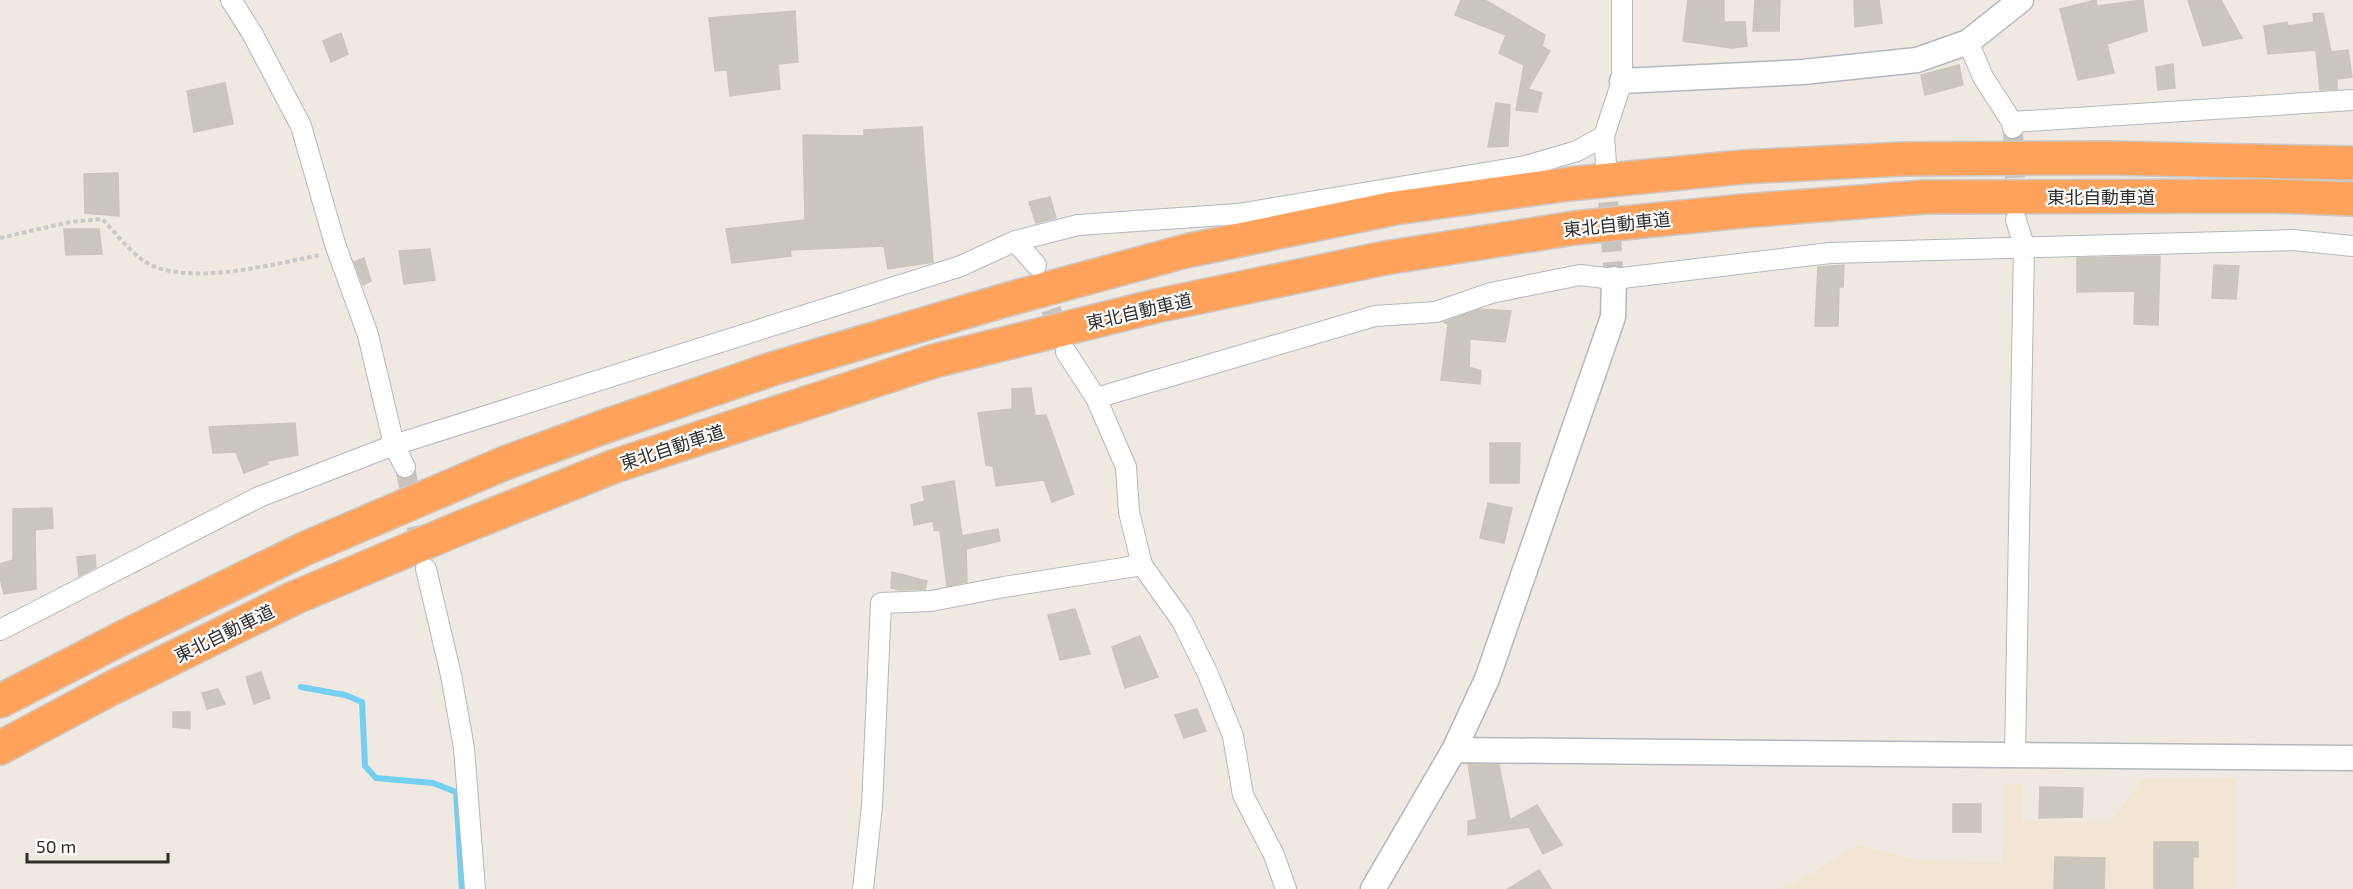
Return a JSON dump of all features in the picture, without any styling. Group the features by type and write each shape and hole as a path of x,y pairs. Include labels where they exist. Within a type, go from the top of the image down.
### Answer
{"highway":[{"path":"0,701 304,549 505,463 775,368 1009,299 1186,251 1395,208 1569,184 1742,167 1902,159 2108,158 2353,163"},
{"name":"東北自動車道","path":"0,748 110,689 294,598 615,465 934,361 1156,306 1385,258 1574,228 1743,211 1924,197 2269,196 2353,199"}],"street":[{"path":"231,0 252,33 301,126 338,252 369,335 394,445 405,467"},
{"path":"1606,164 1604,136 1622,81 1622,0"},
{"path":"1622,81 1803,72 1917,60 1968,42 2021,0"},
{"path":"1968,42 1983,77 2013,125 2353,100"},
{"path":"0,630 259,496 394,445 961,266 1015,241 1078,225 1238,214 1526,166 1577,151 1604,136"},
{"path":"2015,755 2024,246 2016,220"},
{"path":"1096,398 1375,316 1436,312 1491,293 1580,275 1614,279 1830,253 2293,240 2353,246"},
{"path":"1015,241 1036,265"},
{"path":"1373,889 1454,750 1487,679 1613,317 1614,279"},
{"path":"1066,352 1096,398 1126,467 1129,512 1142,565 1182,621 1208,674 1233,736 1243,795 1274,855 1286,889"},
{"path":"863,889 872,806 881,603 931,601 1004,586 1142,565"},
{"path":"426,569 451,675 464,748 475,889"},
{"path":"1454,750 2353,758"}],"path":[{"path":"0,238 70,222 102,219 144,261 167,272 223,273 338,252"}],"shaded area":[{"path":"2236,778 2234,889 1780,889 1795,883 1858,845 1918,860 2003,862 2005,783 2023,783 2022,821 2111,821 2143,779"}],"building":[{"path":"1461,0 1485,0 1545,35 1542,46 1550,51 1528,89 1542,93 1537,112 1516,110 1524,65 1499,53 1506,35 1455,15"},
{"path":"1688,0 1724,0 1724,22 1745,22 1747,46 1732,48 1683,41"},
{"path":"1755,0 1780,0 1779,31 1753,31"},
{"path":"1854,0 1879,0 1882,23 1855,27"},
{"path":"2096,0 2097,6 2143,0 2147,31 2107,44 2114,73 2078,80 2060,9"},
{"path":"2188,0 2221,0 2242,38 2203,46"},
{"path":"795,11 798,62 778,64 780,89 730,96 727,70 715,71 709,18"},
{"path":"2323,13 2331,52 2348,50 2352,77 2337,79 2337,89 2320,90 2316,50 2268,54 2264,26 2287,22 2288,26 2314,22 2313,14"},
{"path":"341,33 348,54 331,62 323,41"},
{"path":"2173,64 2175,88 2158,90 2156,67"},
{"path":"1959,65 1963,85 1925,95 1921,75"},
{"path":"225,83 233,124 194,132 187,91"},
{"path":"1496,103 1510,105 1508,146 1488,147"},
{"path":"922,127 933,262 888,269 884,246 790,250 791,256 732,263 726,229 805,220 803,135 864,136 864,130"},
{"path":"118,173 119,216 85,213 84,174"},
{"path":"1050,197 1056,218 1036,223 1029,202"},
{"path":"64,229 99,229 102,254 66,255"},
{"path":"430,249 435,280 404,284 399,251"},
{"path":"2160,256 2158,325 2134,324 2135,291 2077,292 2077,258"},
{"path":"364,258 371,281 363,285 354,262"},
{"path":"1844,265 1843,287 1839,287 1838,326 1815,326 1818,267"},
{"path":"2214,265 2239,266 2236,299 2212,298"},
{"path":"1480,309 1511,311 1505,342 1470,339 1469,367 1481,371 1480,384 1441,380 1448,324 1444,322"},
{"path":"1031,388 1035,416 1046,415 1074,494 1052,502 1044,480 996,486 993,466 986,465 978,413 1012,409 1012,389"},
{"path":"295,423 298,455 267,461 268,464 244,473 236,452 213,453 209,427"},
{"path":"1490,443 1520,443 1519,483 1490,483"},
{"path":"954,481 962,536 998,529 1000,541 966,549 967,582 947,586 940,531 934,530 933,521 914,525 911,505 925,501 922,487"},
{"path":"1488,503 1512,508 1504,543 1480,538"},
{"path":"52,508 53,528 35,530 36,589 4,594 0,578 0,564 13,560 13,509"},
{"path":"95,555 96,567 79,576 77,557"},
{"path":"892,572 927,581 925,589 891,588"},
{"path":"1075,609 1090,654 1060,660 1048,615"},
{"path":"1140,636 1158,677 1125,688 1112,647"},
{"path":"261,672 270,698 254,704 246,677"},
{"path":"218,689 225,704 207,709 202,693"},
{"path":"1197,709 1206,731 1184,738 1175,715"},
{"path":"173,712 190,712 190,729 173,727"},
{"path":"1468,764 1499,765 1510,820 1537,805 1562,845 1543,854 1529,827 1468,835 1468,821 1477,819"},
{"path":"2040,787 2083,788 2082,817 2039,818"},
{"path":"1953,804 1981,804 1981,832 1953,832"},
{"path":"2154,842 2198,842 2198,857 2193,857 2193,889 2154,889"},
{"path":"2055,857 2105,858 2104,889 2054,889"},
{"path":"1539,870 1551,889 1508,889"}],"waterway":[{"path":"301,687 345,695 362,702 365,766 376,778 433,783 456,792 462,889"}],"tunnel":[{"path":"2013,128 2016,206"},
{"path":"1606,172 1614,279"},
{"path":"1041,281 1061,338"},
{"path":"405,467 422,553"}]}
